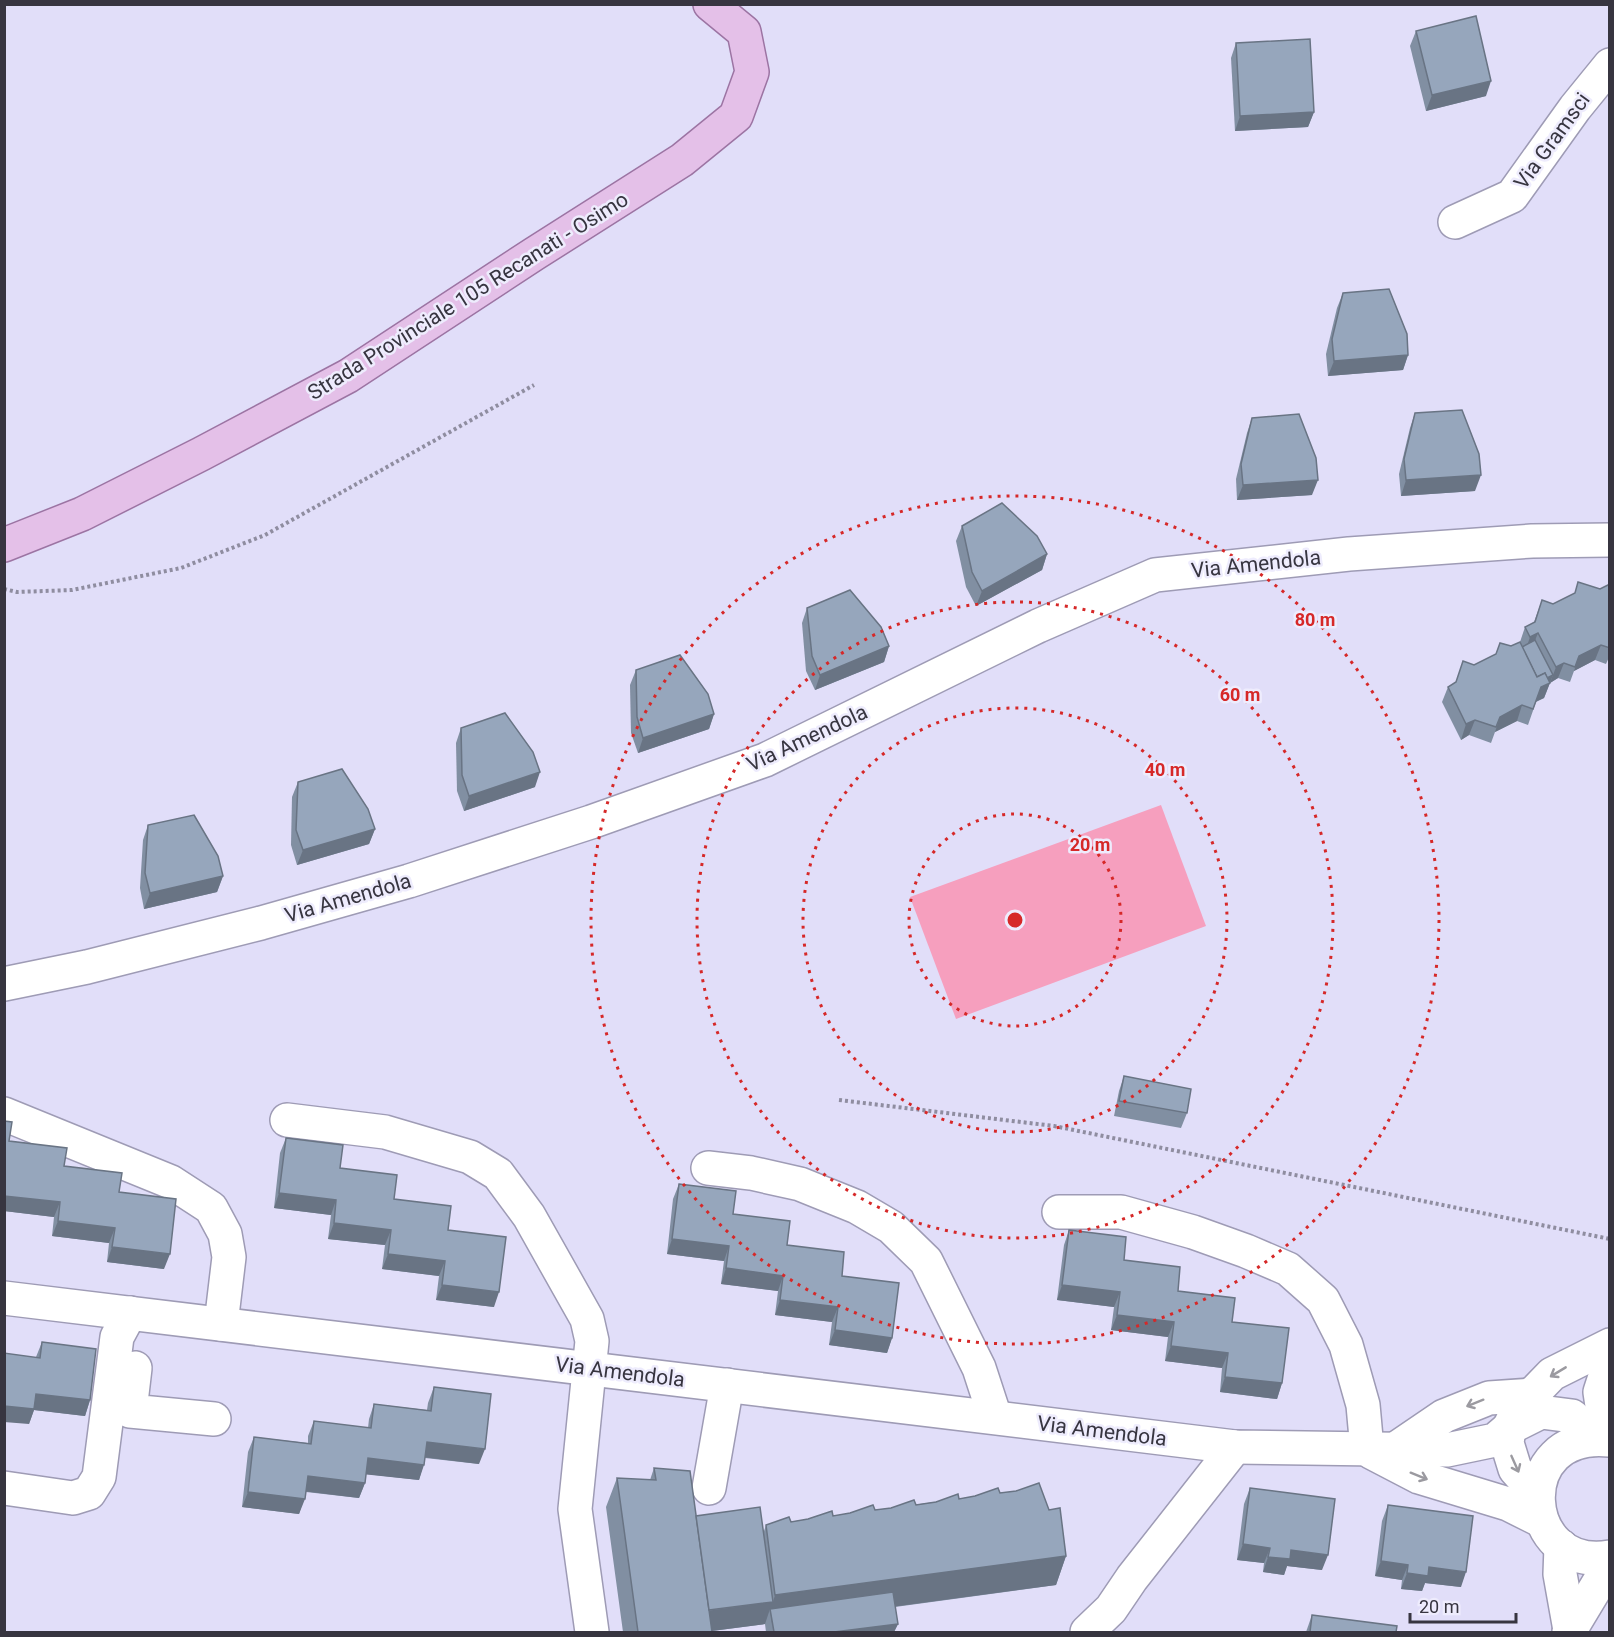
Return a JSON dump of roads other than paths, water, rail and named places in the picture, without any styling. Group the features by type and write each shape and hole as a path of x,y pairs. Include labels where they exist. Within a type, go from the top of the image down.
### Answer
{"main road":[{"name":"Strada Provinciale 105 Recanati - Osimo","path":"4,544 82,514 348,376 682,160 736,116 752,72 744,32 710,4"}],"street":[{"name":"Via Gramsci","path":"1455,222 1512,196 1575,108 1610,65"},
{"name":"Via Amendola","path":"4,984 87,967 261,923 410,881 591,822 722,776 765,760 1038,626 1155,575 1360,554 1532,541 1610,540"},
{"path":"4,1114 171,1182 211,1209 225,1234 229,1257 220,1324"},
{"path":"287,1120 385,1132 470,1157 498,1174 530,1216 586,1319 592,1341 574,1509 592,1632"},
{"path":"708,1168 752,1173 800,1184 857,1207 891,1227 926,1261 979,1368 995,1417"},
{"path":"1059,1212 1121,1212 1192,1232 1246,1251 1287,1269 1323,1300 1346,1345 1362,1405 1381,1450 1443,1416 1489,1398 1532,1395"},
{"name":"Via Amendola","path":"4,1298 1235,1447 1447,1450 1495,1440 1509,1428 1541,1412 1572,1416 1604,1436"},
{"path":"130,1313 138,1339 130,1411 214,1419"},
{"path":"4,1488 73,1498 89,1493 99,1477 117,1337 130,1313"},
{"name":"Via Amendola","path":"1509,1428 1518,1409 1552,1374 1610,1345"},
{"path":"1540,1508 1544,1471 1550,1461 1558,1453 1578,1441 1604,1436 1600,1392 1610,1361"},
{"path":"709,1488 727,1384"},
{"path":"1509,1428 1507,1443 1515,1469 1540,1508 1552,1538 1570,1552 1591,1558 1610,1557"},
{"path":"1087,1632 1111,1609 1132,1578 1235,1447"},
{"name":"Via Amendola","path":"1381,1450 1419,1477 1508,1504 1540,1508"},
{"path":"1561,1546 1560,1574 1569,1631"},
{"path":"1569,1631 1610,1563"}]}
